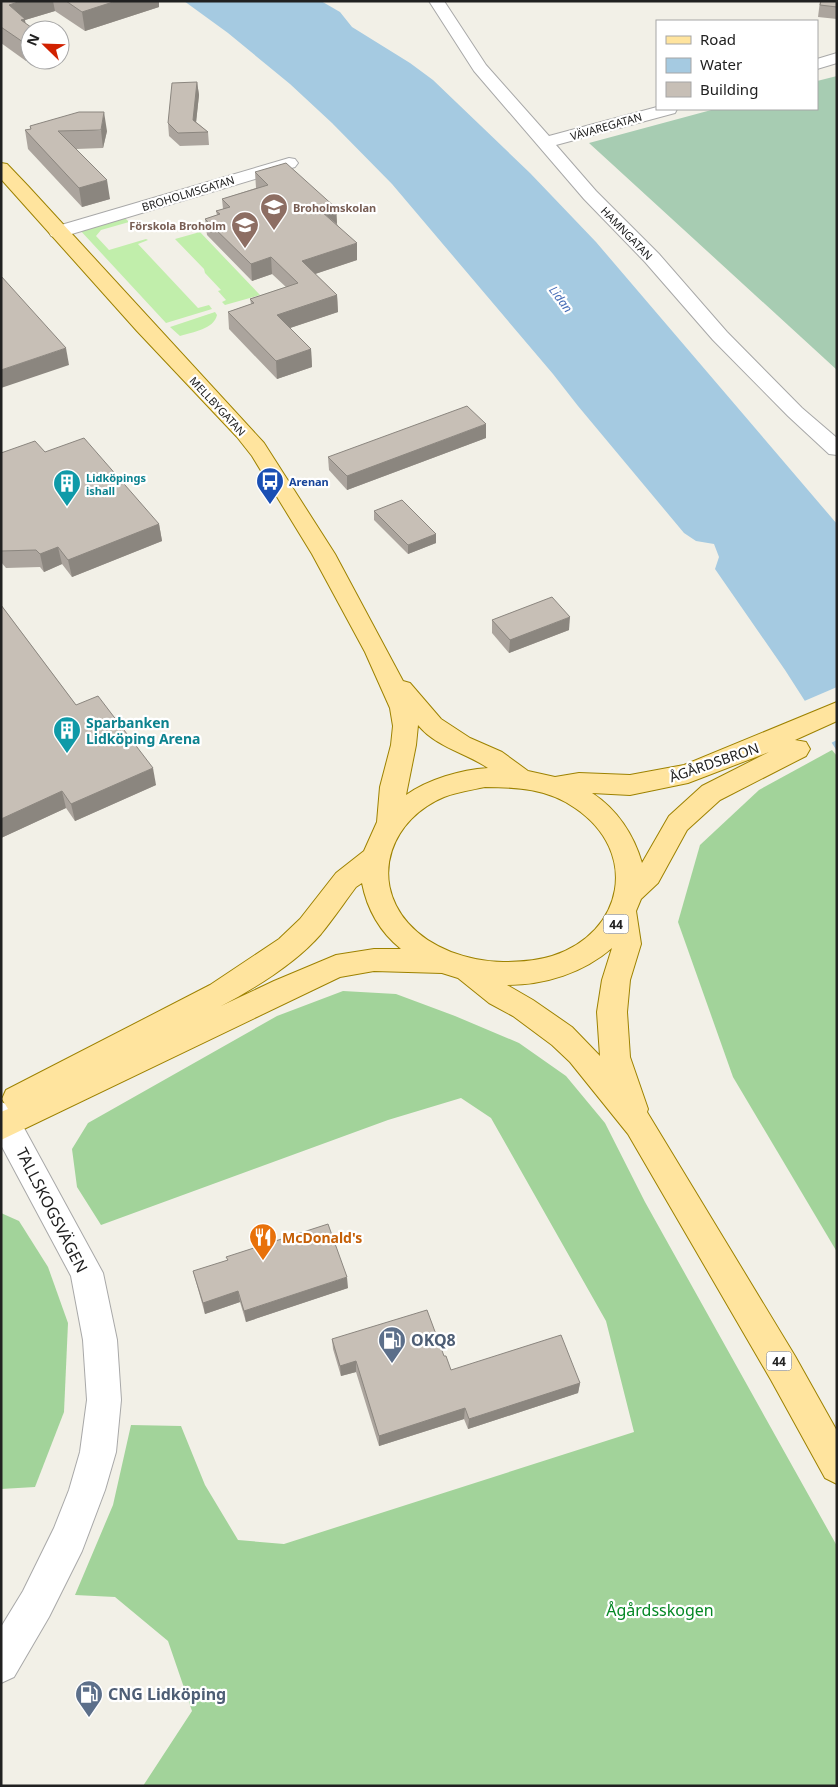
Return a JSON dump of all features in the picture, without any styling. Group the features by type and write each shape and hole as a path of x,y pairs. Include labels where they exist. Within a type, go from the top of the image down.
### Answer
{"main road":[{"name":"MELLBYGATAN","path":"5,176 253,443 317,540 390,676 405,715 405,737 394,783 389,827"},
{"name":"MELLBYGATAN","path":"390,676 432,725 461,744 493,759 520,778"},
{"name":"ÅGÅRDSBRON","path":"626,903 648,876 678,823 710,793 771,751 837,711"},
{"name":"ÅGÅRDSBRON","path":"555,787 579,783 630,785 662,780 771,751 837,730"},
{"name":"44","path":"639,1125 615,1057 613,1004 616,980 627,944 626,903 630,872 625,850 614,830 592,808 578,798 555,787 520,778 497,777 454,783 434,790 416,800 389,827 376,856 374,876 378,896 386,916 401,934 419,949 455,966 499,995 523,1008 562,1036 580,1053 639,1125 784,1368 837,1466"},
{"path":"3,1118 260,968 289,947 310,927 346,880 376,856"},
{"name":"44","path":"455,966 491,974 515,974 539,972 561,965 581,956 598,944 612,929 626,903"},
{"path":"3,1118 336,966 374,960 455,966"}],"street":[{"name":"HAMNGATAN","path":"436,1 480,68 590,195 652,258 720,336 800,417 837,449"},
{"path":"818,64 837,58"},
{"name":"VÄVAREGATAN","path":"544,143 665,110"},
{"name":"BROHOLMSGATAN","path":"58,232 289,163"},
{"name":"TALLSKOGSVÄGEN","path":"1,1664 36,1604 69,1538 87,1490 98,1452 104,1400 99,1331 86,1274 3,1118"}],"green space":[{"path":"837,76 837,370 589,143 711,110 818,110 818,81"},
{"path":"124,217 129,222 101,230 96,236 109,250 148,240 138,244 198,308 209,305 212,309 166,323 79,229"},
{"path":"200,232 260,295 225,305 222,302 226,300 218,291 221,290 175,239"},
{"path":"215,312 217,315 212,324 197,331 180,336 170,327"},
{"path":"832,750 837,756 837,1252 733,1077 678,922 700,845 759,790"},
{"name":"Ågårdsskogen","path":"343,991 396,994 519,1043 566,1076 605,1123 645,1202 837,1546 837,1786 143,1786 192,1711 168,1641 115,1597 75,1595 113,1505 131,1425 181,1426 205,1485 238,1540 284,1544 634,1432 606,1321 491,1118 461,1098 388,1120 101,1225 77,1187 72,1149 88,1123 277,1016"},
{"path":"1,1213 19,1221 48,1267 68,1323 64,1412 35,1487 1,1489"}],"water":[{"name":"Lidan","path":"184,1 321,1 340,12 352,27 410,63 433,80 530,173 596,242 837,524 837,751 785,670 715,569 719,557 714,544 696,541 684,533 553,374 392,184 332,123 290,84 228,33"}],"pier":[{"path":"837,687 837,740 829,744 802,702"}],"building":[{"path":"1,1 21,1 9,5 25,19 20,20 20,40 1,27"},
{"path":"66,1 116,1 82,12"},
{"path":"821,1 837,1 837,7 820,5"},
{"path":"197,82 193,120 208,132 178,133 168,123 172,83"},
{"path":"79,112 104,112 101,130 58,131 107,180 79,188 25,130 31,129 30,126"},
{"name":"Broholmskolan","path":"286,163 336,208 322,212 357,243 302,261 337,295 277,315 311,349 276,361 228,312 254,303 250,299 298,283 271,257 251,264 205,219 220,214 216,211 230,207 222,199 268,185 255,172"},
{"path":"1,276 66,348 1,370"},
{"path":"467,406 486,424 347,476 328,457"},
{"name":"Lidköpings ishall","path":"84,438 159,524 68,560 58,547 40,554 36,550 1,551 1,453 35,441 45,452"},
{"path":"402,500 436,534 408,545 374,511"},
{"path":"552,597 570,617 510,640 492,620"},
{"name":"Sparbanken Lidköping Arena","path":"1,605 76,705 98,696 153,768 71,804 62,791 1,819"},
{"path":"328,1224 347,1277 244,1311 238,1291 203,1303 193,1271 228,1260 226,1257"},
{"path":"427,1310 451,1370 561,1335 580,1383 469,1419 465,1408 379,1436 356,1361 340,1366 332,1339"}],"place":[{"name":"Broholmskolan","path":"274,231"},
{"name":"Förskola Broholm","path":"245,249"},
{"name":"Arenan","path":"270,505"},
{"name":"Lidköpings ishall","path":"67,507"},
{"name":"Sparbanken Lidköping Arena","path":"67,754"},
{"name":"McDonald's","path":"263,1261"},
{"name":"OKQ8","path":"392,1364"},
{"name":"CNG Lidköping","path":"89,1718"}]}
